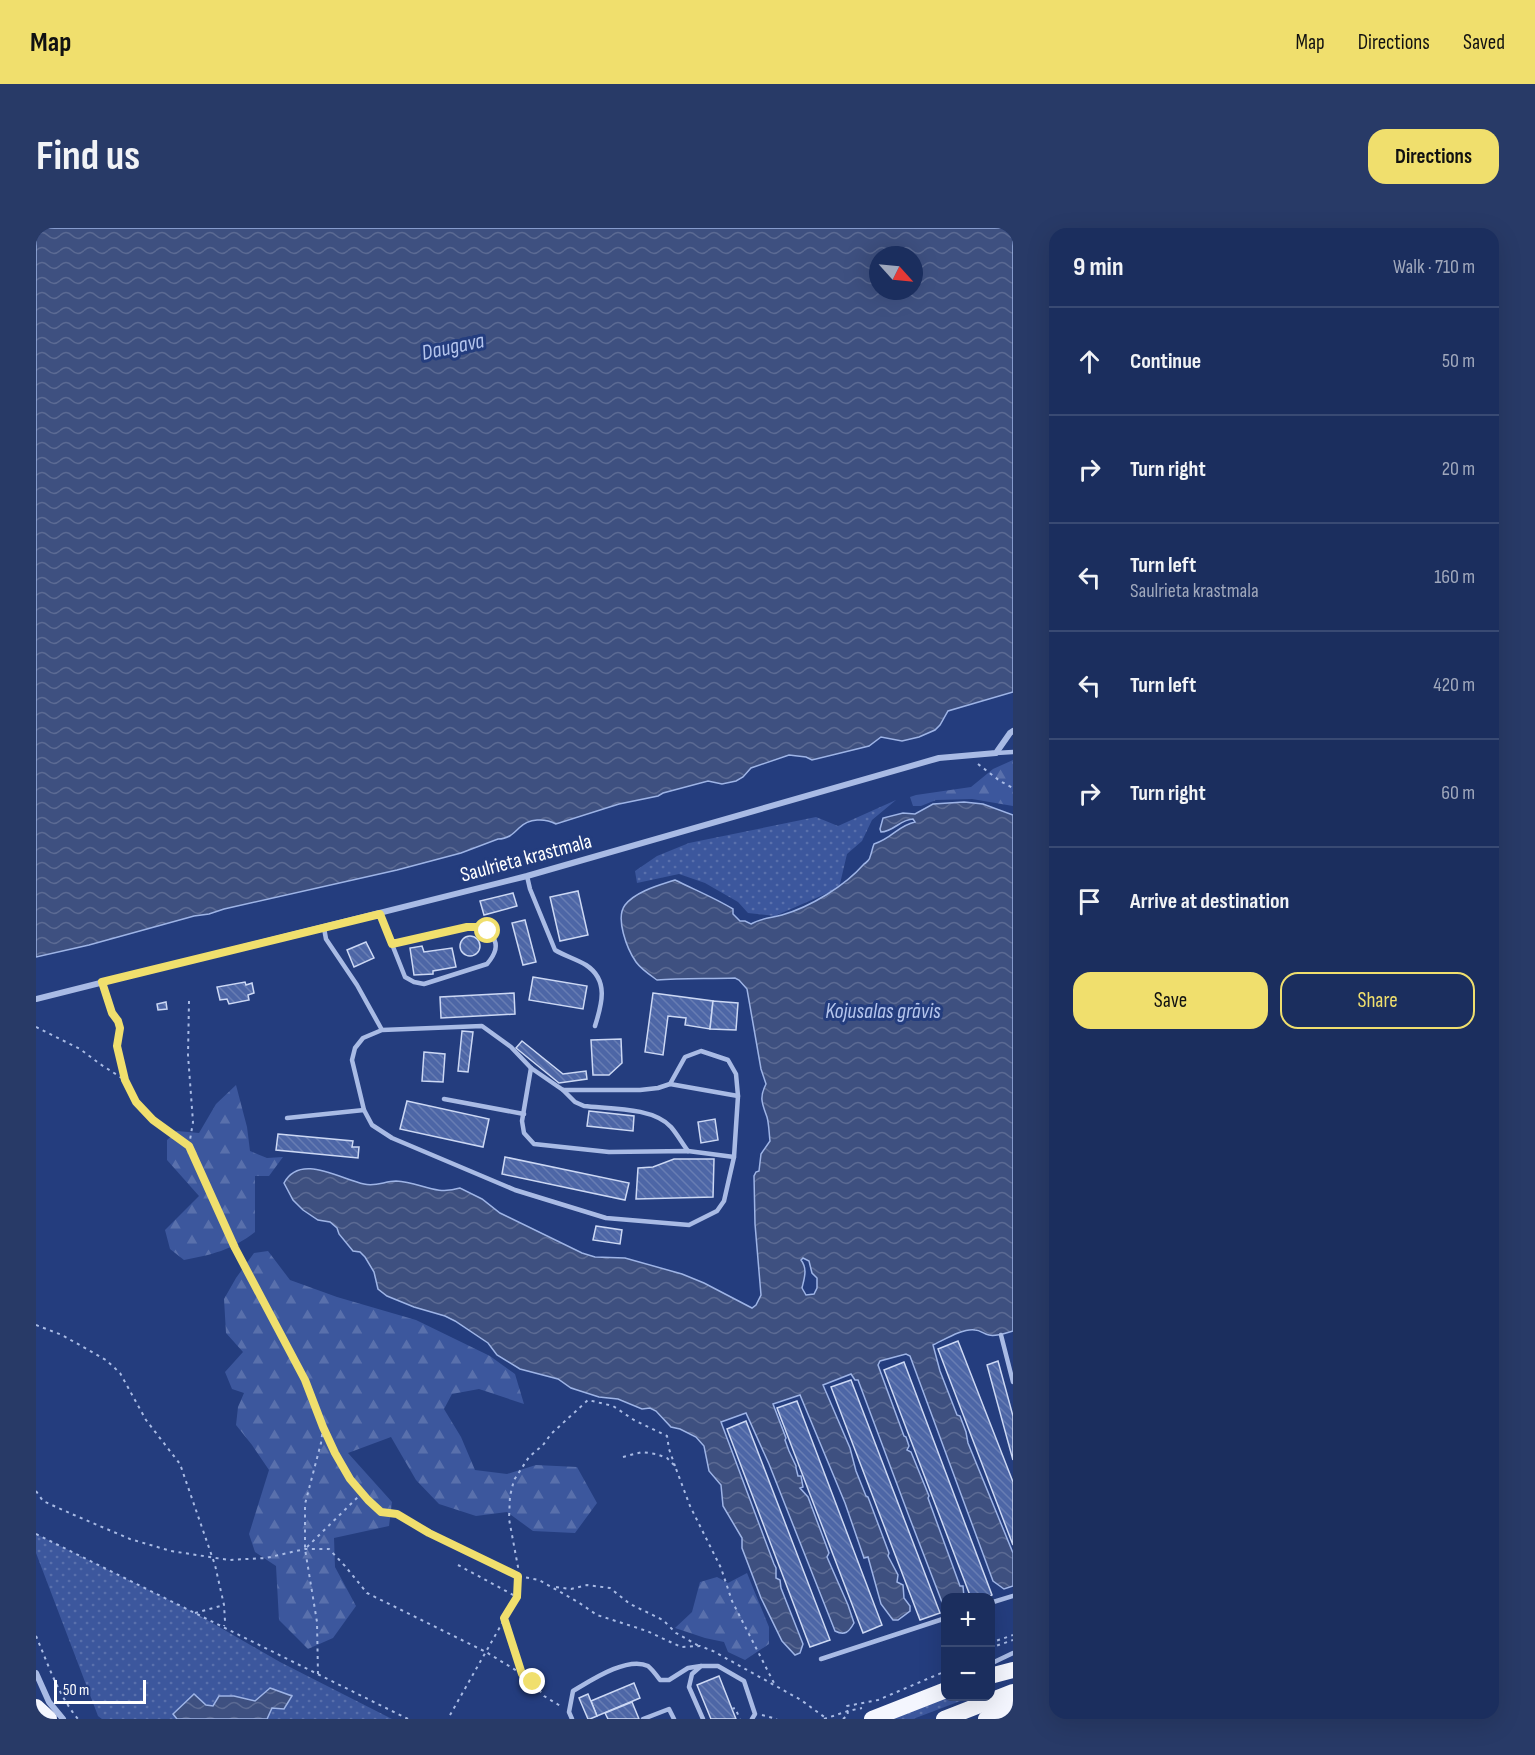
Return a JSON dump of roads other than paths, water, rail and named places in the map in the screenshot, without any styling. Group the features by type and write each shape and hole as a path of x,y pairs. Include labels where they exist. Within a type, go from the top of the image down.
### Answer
{"highway":[{"path":"995,1675 1013,1670"},
{"path":"872,1719 941,1690"},
{"path":"944,1719 1013,1692"},
{"path":"986,1719 1013,1706"},
{"path":"36,1707 49,1719"}],"street":[{"path":"996,753 1013,731"},
{"name":"Saulrieta krastmala","path":"36,999 527,876 939,758 996,753"},
{"path":"36,1673 49,1702 63,1719"}],"lane":[{"path":"996,753 1013,752"},
{"path":"527,876 555,950 584,964 597,974 602,990 602,1007 594,1026"},
{"path":"380,914 392,944 405,976 414,982 424,984 488,964 494,957 496,948 495,939 488,931 480,927 467,927 392,944"},
{"path":"324,928 326,939 357,985 382,1030"},
{"path":"670,1084 685,1057 701,1051 728,1060 736,1074 738,1096 734,1157 724,1202 717,1211 689,1225 606,1218 515,1190 392,1138 372,1125 364,1110 352,1060 354,1048 363,1038 382,1030 482,1026 511,1047 531,1068 563,1090 575,1102 584,1106 657,1116 670,1126 688,1151"},
{"path":"531,1068 522,1120 524,1133 534,1144 609,1152 688,1151 734,1157"},
{"path":"563,1090 640,1090 670,1084 738,1096"},
{"path":"444,1099 524,1114"},
{"path":"287,1118 364,1110"},
{"path":"1001,1335 1013,1382"},
{"path":"995,1601 1013,1596"},
{"path":"821,1659 941,1619"},
{"path":"995,1662 1013,1653"},
{"path":"572,1719 569,1712 573,1691 603,1673 634,1664 649,1667 660,1680 669,1680 688,1668 718,1666 744,1681 754,1717"},
{"path":"701,1666 692,1674 689,1687 703,1719"},
{"path":"643,1719 669,1709 674,1719"}],"water":[{"name":"Daugava","path":"36,228 1013,228 1013,692 948,711 935,730 919,737 902,741 881,737 869,746 812,760 789,755 751,768 736,781 722,784 708,781 658,796 619,804 556,824 542,820 532,821 507,837 461,853 397,870 194,916 36,957"},
{"name":"Kojusalas grāvis","path":"964,802 983,804 1013,815 1013,1331 992,1335 970,1330 933,1345 940,1371 957,1415 960,1416 968,1443 1013,1553 1013,1586 1004,1589 993,1581 910,1356 906,1354 880,1361 878,1365 909,1446 907,1450 911,1452 929,1496 964,1593 941,1593 941,1600 858,1380 855,1380 851,1374 823,1385 850,1448 856,1471 868,1497 889,1553 888,1556 898,1575 897,1582 903,1585 904,1598 910,1606 910,1611 898,1620 893,1620 881,1604 868,1557 864,1558 845,1503 800,1395 773,1404 798,1476 801,1476 803,1487 800,1488 808,1497 829,1553 827,1557 854,1623 844,1633 835,1631 769,1464 746,1413 721,1422 776,1568 776,1578 780,1580 803,1644 800,1653 795,1655 782,1641 761,1598 742,1548 742,1538 723,1506 721,1485 709,1471 704,1446 696,1437 671,1427 656,1411 650,1408 642,1409 618,1399 599,1397 571,1388 558,1379 520,1369 497,1355 488,1343 455,1321 387,1296 378,1289 374,1272 365,1257 360,1252 353,1251 330,1222 318,1220 303,1210 293,1200 284,1183 291,1174 310,1169 321,1170 368,1185 396,1181 435,1190 460,1188 482,1199 500,1213 582,1253 595,1257 625,1258 682,1274 752,1308 761,1295 755,1224 754,1176 759,1171 761,1154 770,1141 768,1120 762,1100 766,1084 761,1069 747,989 735,978 657,980 636,962 623,934 622,911 635,896 675,880 733,909 733,914 740,921 751,924 782,915 815,901 837,888 868,861 874,844 915,822 913,819 909,820 881,832 883,818 903,813 915,814 933,804","holes":["803,1258 809,1261 812,1273 817,1278 817,1288 814,1294 806,1295 802,1288 805,1270 801,1260"]},
{"path":"270,1688 292,1696 284,1709 272,1708 267,1719 177,1719 173,1714 194,1694 206,1705 213,1706 219,1696 234,1696 255,1701"}]}
